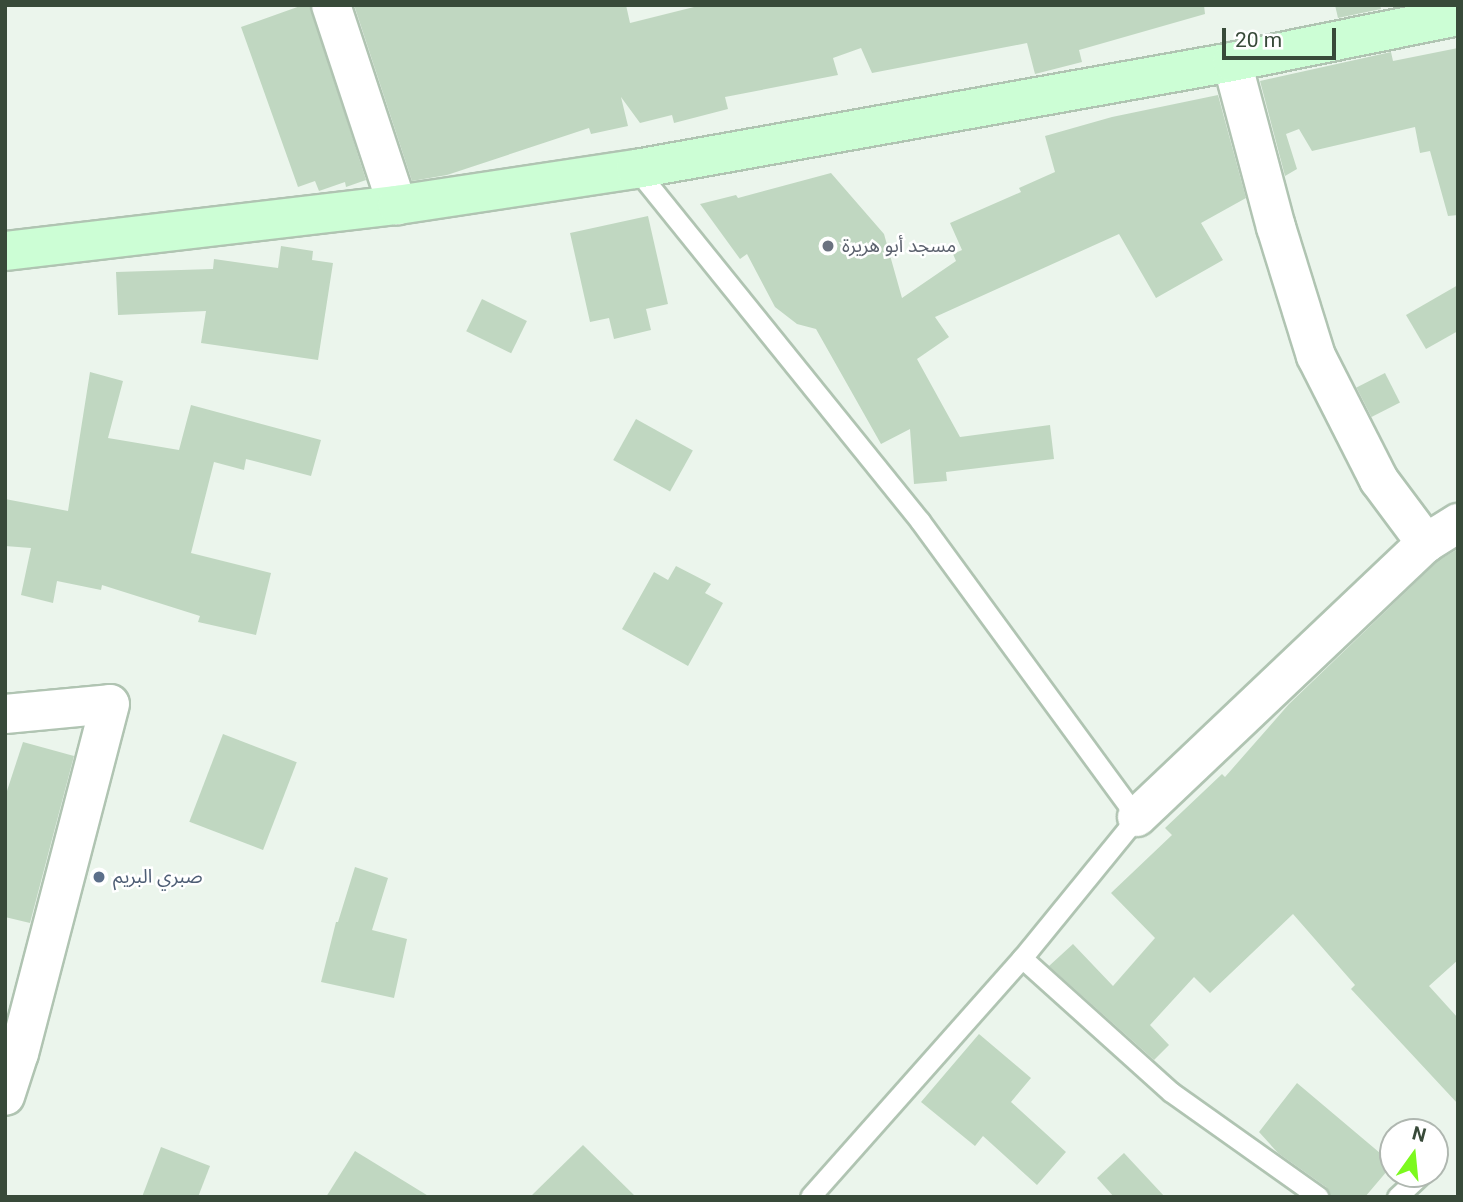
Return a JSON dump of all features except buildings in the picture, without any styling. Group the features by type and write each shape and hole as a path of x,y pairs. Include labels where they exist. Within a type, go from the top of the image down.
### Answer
{"street":[{"path":"331,5 397,205"},
{"path":"5,251 397,205 636,169 1232,62 1458,16"},
{"path":"1232,62 1276,227 1316,356 1379,480 1426,543"},
{"path":"1137,817 1426,543 1458,523"},
{"path":"5,714 110,704 19,1053 5,1096"}],"lane":[{"path":"636,169 920,521 1137,817 1022,958 810,1197"},
{"path":"1022,958 1171,1092 1319,1197"}],"place":[{"name":"مسجد أبو هريرة","path":"828,246"},
{"name":"صبري البريم","path":"99,877"}]}
